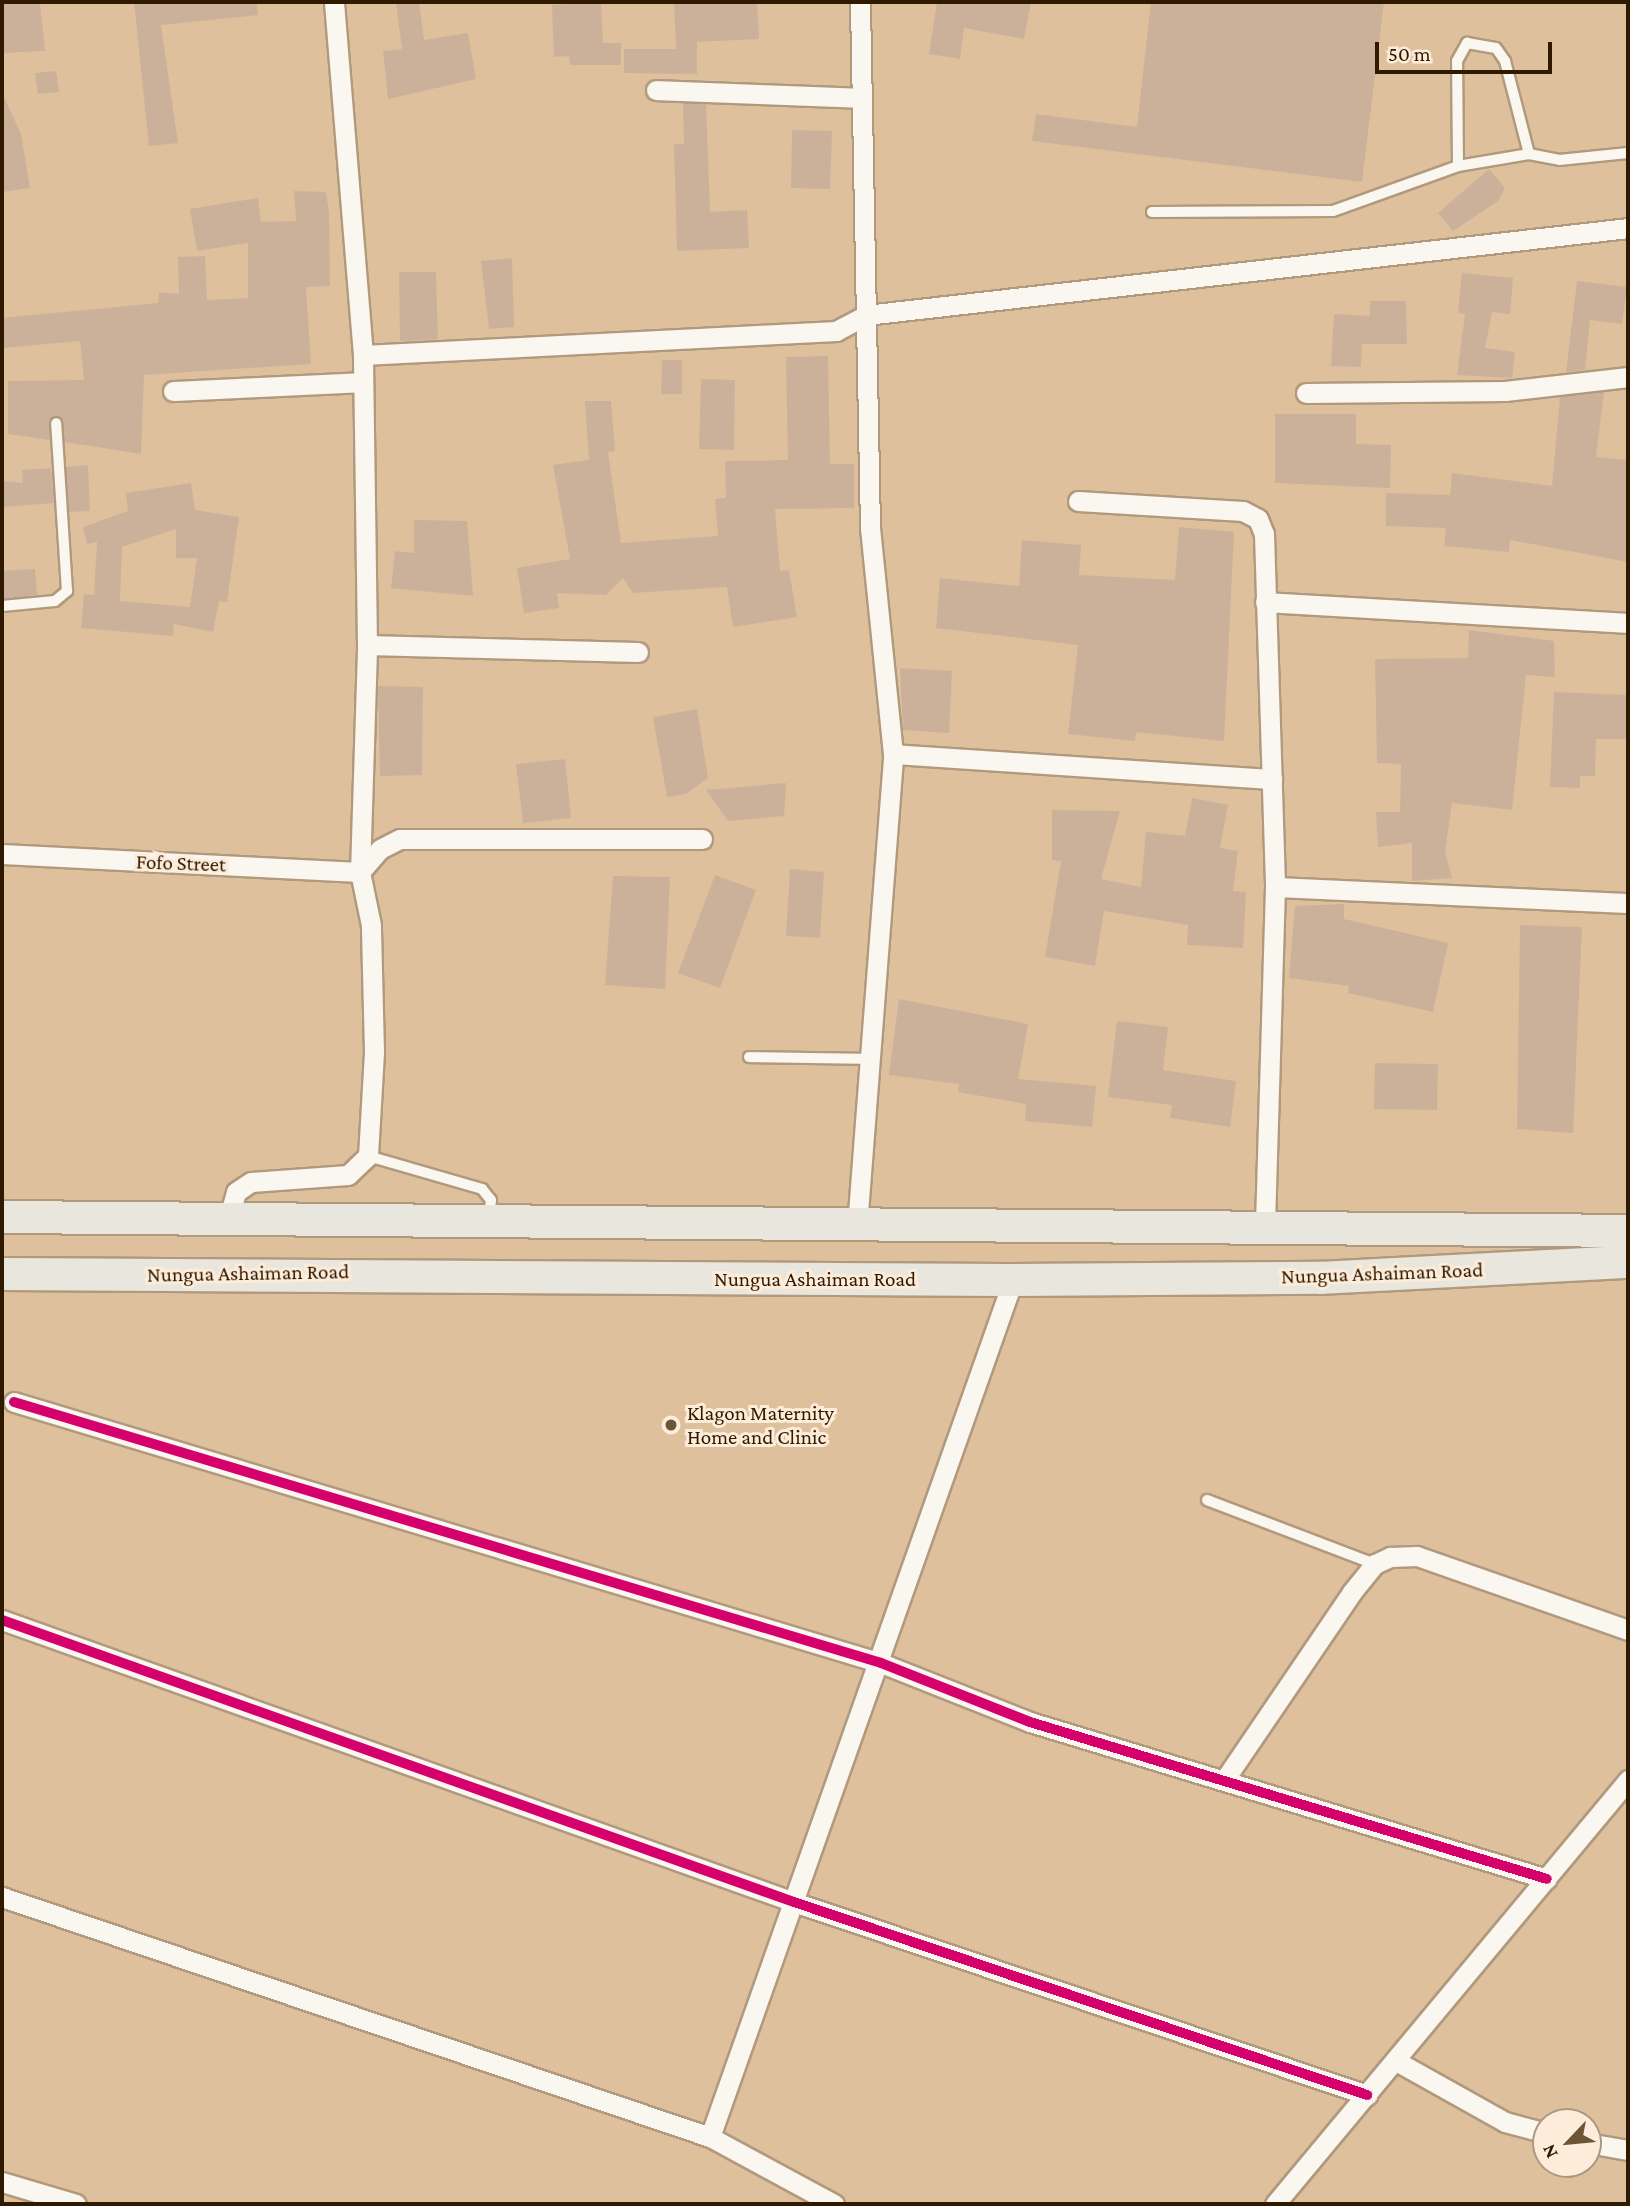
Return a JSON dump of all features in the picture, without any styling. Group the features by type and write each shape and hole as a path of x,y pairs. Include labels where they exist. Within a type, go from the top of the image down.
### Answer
{"main road":[{"name":"Nungua Ashaiman Road","path":"2,1217 489,1224 1628,1231"},
{"name":"Nungua Ashaiman Road","path":"2,1274 1013,1280 1321,1278 1628,1262"}],"street":[{"path":"228,1220 236,1192 251,1182 348,1175 368,1156 372,950 360,872 367,645 361,382 363,355 334,2"},
{"path":"850,1227 858,1213 893,754 870,529 860,2"},
{"path":"656,90 862,98"},
{"path":"363,355 552,350 711,334 785,336 836,331 866,315 1628,228"},
{"path":"1306,393 1505,391 1628,377"},
{"path":"173,391 361,382"},
{"path":"1078,500 1242,511 1258,519 1265,602 1275,887 1265,1228"},
{"path":"1265,602 1628,623"},
{"path":"367,645 638,652"},
{"path":"893,754 1272,779"},
{"path":"360,872 380,849 401,839 702,839"},
{"name":"Fofo Street","path":"2,854 360,872"},
{"path":"1275,887 1628,903"},
{"path":"710,2137 881,1663 1013,1280"},
{"path":"14,1402 881,1663 1030,1722 1225,1779 1546,1880"},
{"path":"1225,1779 1375,1564 1417,1556 1628,1630"},
{"path":"2,1620 794,1902 1367,2095"},
{"path":"1275,2204 1546,1880 1626,1789"},
{"path":"2,1897 710,2137 810,2198 834,2204"},
{"path":"1396,2061 1505,2122 1532,2129"},
{"path":"1602,2145 1628,2150"},
{"path":"2,2182 68,2203"}],"lane":[{"path":"1458,166 1457,61 1467,43 1496,48 1504,61 1530,153"},
{"path":"1152,212 1333,211 1458,166 1530,153 1559,160 1628,153"},
{"path":"2,606 55,601 67,591 56,423"},
{"path":"749,1057 870,1059"},
{"path":"368,1156 481,1189 491,1200 489,1224"},
{"path":"1207,1500 1375,1564"}],"building":[{"path":"2,2 40,2 45,51 2,53"},
{"path":"134,2 257,2 258,15 161,25 178,143 149,146"},
{"path":"396,2 419,2 424,40 468,33 476,79 388,99 383,51 402,49"},
{"path":"601,2 603,43 621,43 621,65 570,65 569,56 554,57 552,5"},
{"path":"674,2 757,2 759,39 697,42 697,74 624,73 624,49 676,49"},
{"path":"937,2 1031,2 1024,39 964,28 960,59 929,54"},
{"path":"1151,2 1384,2 1362,182 1032,141 1036,114 1137,127"},
{"path":"56,71 59,92 38,94 35,73"},
{"path":"2,93 21,134 30,188 2,192"},
{"path":"683,103 706,104 710,212 747,210 749,248 677,251 674,144 684,144"},
{"path":"792,130 832,131 830,189 791,188"},
{"path":"1489,169 1505,188 1498,201 1453,231 1438,213"},
{"path":"294,191 326,192 329,213 330,286 306,287 311,364 144,375 141,454 65,442 56,416 49,420 50,440 8,434 8,381 84,380 80,341 2,348 2,318 158,303 159,292 179,294 178,257 205,256 207,300 248,298 248,243 197,251 190,209 258,198 261,222 296,221"},
{"path":"512,258 514,327 489,329 481,261"},
{"path":"399,272 436,272 438,339 400,341"},
{"path":"1462,273 1513,278 1510,314 1492,312 1485,348 1515,352 1512,378 1457,375 1465,314 1458,313"},
{"path":"1577,281 1627,287 1622,324 1590,320 1585,370 1566,372"},
{"path":"1370,301 1406,301 1407,344 1362,344 1361,367 1331,366 1334,314 1370,316"},
{"path":"828,356 830,464 854,464 854,508 775,509 780,571 789,570 797,617 733,627 727,587 633,593 623,578 606,595 557,593 559,608 524,613 517,568 570,559 553,465 589,460 585,401 611,401 615,451 608,452 621,543 718,536 715,499 726,498 725,461 788,460 786,357"},
{"path":"662,360 682,360 682,394 661,394"},
{"path":"701,379 735,380 734,450 699,449"},
{"path":"1604,392 1596,457 1628,460 1628,562 1510,540 1509,552 1444,546 1446,528 1386,526 1386,493 1450,495 1452,473 1552,486 1560,397"},
{"path":"1275,414 1356,414 1356,444 1391,445 1390,488 1275,483"},
{"path":"88,465 90,511 69,512 66,467"},
{"path":"51,468 54,503 2,507 2,481 23,483 22,470"},
{"path":"191,483 195,510 239,517 227,602 219,601 213,632 174,624 173,636 81,628 84,594 94,595 97,542 87,544 83,527 128,511 126,493","holes":["176,529 176,558 197,558 190,607 120,601 122,547"]},
{"path":"414,520 467,521 473,596 391,588 395,551 414,553"},
{"path":"1179,527 1234,532 1224,741 1136,732 1135,741 1068,734 1078,645 936,628 940,578 1019,586 1022,540 1081,545 1079,575 1175,580"},
{"path":"35,569 37,595 2,599 2,571"},
{"path":"1469,630 1554,641 1555,677 1526,675 1512,810 1452,803 1445,852 1452,878 1412,881 1412,843 1378,847 1376,812 1400,812 1401,764 1377,763 1375,659 1468,658"},
{"path":"900,668 952,671 949,733 903,730"},
{"path":"378,686 423,687 422,775 380,776"},
{"path":"1554,692 1628,695 1628,739 1596,739 1595,776 1580,776 1580,788 1550,787"},
{"path":"697,709 708,778 686,794 667,797 653,717"},
{"path":"565,759 571,818 523,823 516,764"},
{"path":"786,783 784,816 728,821 706,790"},
{"path":"1192,798 1228,805 1220,848 1238,851 1233,891 1246,892 1243,948 1187,945 1188,925 1104,911 1095,966 1045,957 1061,861 1052,860 1052,810 1120,811 1101,879 1141,887 1146,832 1185,836"},
{"path":"790,869 824,872 820,938 786,936"},
{"path":"715,875 756,890 720,988 678,973"},
{"path":"613,876 670,877 665,989 605,985"},
{"path":"1344,904 1344,919 1448,943 1433,1012 1348,993 1349,986 1289,978 1295,906"},
{"path":"1520,925 1582,927 1573,1133 1517,1129"},
{"path":"899,999 1028,1024 1018,1079 1096,1086 1092,1127 1025,1121 1026,1104 958,1092 959,1084 889,1075"},
{"path":"1117,1021 1168,1027 1163,1070 1236,1081 1230,1127 1170,1118 1172,1105 1108,1097"},
{"path":"1375,1063 1438,1064 1437,1110 1374,1109"}],"cycle path":[{"path":"14,1402 881,1663 1030,1722 1547,1879"},
{"path":"2,1620 794,1902 1367,2095"}],"place":[{"name":"Klagon Maternity Home and Clinic","path":"671,1425"}]}
